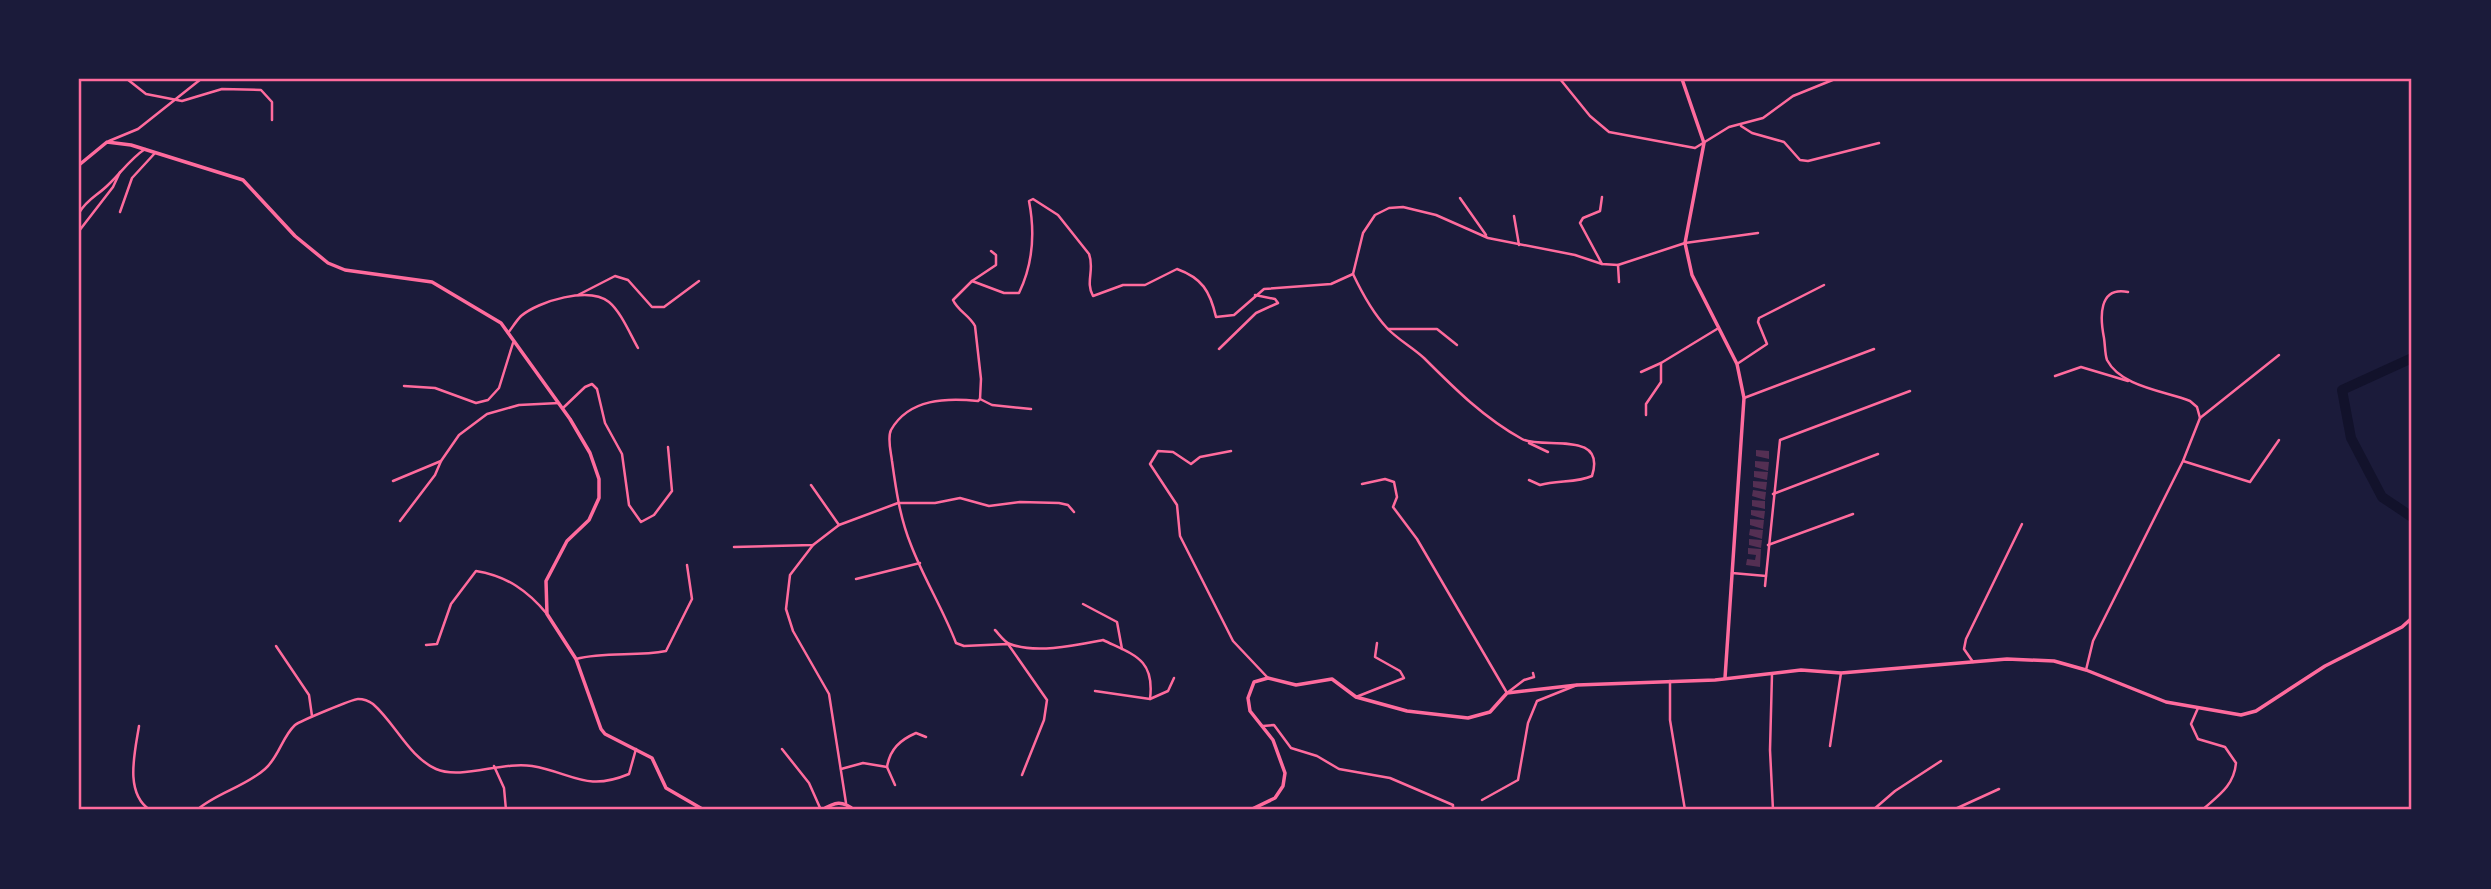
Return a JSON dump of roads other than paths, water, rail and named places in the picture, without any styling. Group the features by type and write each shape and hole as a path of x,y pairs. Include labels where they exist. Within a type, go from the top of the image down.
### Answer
{"street":[{"path":"127,79 145,94 182,101 222,89 261,90 272,102 272,120"},
{"path":"134,79 135,86"},
{"path":"79,165 107,142 138,129 172,99 201,79"},
{"path":"1560,79 1596,122 1609,132 1695,148 1729,127 1763,118 1793,96 1835,79"},
{"path":"1682,79 1704,143 1685,243 1692,275 1737,364 1744,398 1725,678"},
{"path":"1740,125 1752,133 1784,142 1800,160 1808,161 1879,143"},
{"path":"107,142 156,152 243,180 295,236 328,263 345,270 432,282 485,312 508,333 563,408 590,453 598,479 599,498 589,520 567,541 546,581 547,614"},
{"path":"79,213 88,199 145,149"},
{"path":"120,212 132,177 156,152"},
{"path":"79,231 113,187 120,172"},
{"path":"1602,197 1600,211 1583,218 1580,223 1602,264"},
{"path":"1460,198 1488,238"},
{"path":"972,281 1004,293 1018,293 1031,253 1033,223 1029,201 1033,199 1058,215 1089,254 1092,262 1088,288 1093,296 1123,285 1145,285 1177,268 1193,275 1204,284 1212,298 1216,317 1234,315 1264,289 1331,284 1353,274"},
{"path":"1548,452 1527,442 1475,407 1414,348 1388,330 1363,295 1353,274 1363,233 1375,215 1389,208 1403,207 1436,215 1488,238 1575,255 1602,264 1618,265 1685,243 1758,233"},
{"path":"1514,216 1519,245"},
{"path":"980,399 981,379 975,326 953,300 972,281 996,265 996,255 991,251"},
{"path":"1618,265 1619,282"},
{"path":"508,333 521,316 535,307 577,296 615,276 628,280 652,307 664,307 699,281"},
{"path":"1737,364 1767,344 1758,322 1759,318 1824,285"},
{"path":"2128,292 2117,290 2109,293 2103,304 2101,321 2108,360 2130,382"},
{"path":"1219,349 1256,313 1278,303 1275,299 1255,295"},
{"path":"577,296 600,296 611,303 638,348"},
{"path":"1388,330 1437,329 1457,345"},
{"path":"1641,372 1717,329"},
{"path":"404,386 435,388 476,403 488,400 499,388 513,343"},
{"path":"1744,398 1874,349"},
{"path":"2086,670 2093,641 2183,461 2200,418 2279,355"},
{"path":"1646,415 1646,404 1661,382 1661,363"},
{"path":"2055,376 2081,368 2130,382 2190,401 2197,407 2200,418"},
{"path":"563,408 585,387 592,384 597,388 605,423 622,454 629,505 641,522 654,516 672,491 668,447"},
{"path":"1765,586 1780,440 1909,391"},
{"path":"1031,409 992,405 980,399 947,398 926,402 907,412 890,431 898,503 920,564 956,643 964,646 1008,644 1032,648 1066,648 1103,640 1122,649 1149,669 1152,681 1150,699"},
{"path":"400,521 435,475 459,435 487,414 519,405 559,403"},
{"path":"2183,461 2250,482 2279,440"},
{"path":"1527,442 1579,445 1591,454 1596,465 1592,476 1586,479 1556,480 1540,485 1529,480"},
{"path":"1231,451 1200,457 1191,464 1173,452 1158,451 1150,464 1177,505 1180,536 1233,641 1268,678"},
{"path":"1773,494 1878,454"},
{"path":"393,481 441,461"},
{"path":"1362,484 1385,479 1394,482 1397,497 1393,508 1417,539 1507,693"},
{"path":"811,485 839,525"},
{"path":"854,810 846,803 829,694 793,631 786,609 790,575 813,545 839,525 898,503 934,503 960,498 989,506 1020,502 1059,503 1069,505 1074,512"},
{"path":"1768,545 1853,514"},
{"path":"1974,662 1964,649 1966,639 2022,524"},
{"path":"734,547 813,545"},
{"path":"856,579 920,564"},
{"path":"576,659 592,654 648,654 666,651 692,599 687,565"},
{"path":"426,645 437,644 451,604 476,571 488,573 527,590 547,614 576,659 605,734 652,758 666,788 704,810"},
{"path":"1732,573 1766,576"},
{"path":"1083,604 1117,622 1122,649"},
{"path":"1507,693 1577,685 1725,678 1801,670 1841,673 1974,662 2054,661 2086,670 2166,702 2241,715 2256,711 2325,666 2402,627 2412,618"},
{"path":"995,629 1047,700 1044,720 1022,775"},
{"path":"1356,697 1404,678 1404,674 1375,657 1377,643"},
{"path":"276,646 309,695 312,716"},
{"path":"1250,810 1275,798 1283,786 1285,773 1273,740 1250,711 1248,698 1254,682 1268,678 1295,685 1332,679 1356,697 1407,711 1468,718 1490,712 1507,693 1524,680 1536,676 1533,673"},
{"path":"1830,746 1841,673"},
{"path":"1772,674 1770,773 1773,810"},
{"path":"1095,691 1150,699 1168,691 1174,678"},
{"path":"1670,681 1670,720 1685,810"},
{"path":"1482,800 1518,780 1528,723 1537,701 1577,685"},
{"path":"197,810 234,791 266,768 293,726 360,698 372,703 419,757 437,769 460,772 494,766 531,765 587,782 608,783 629,774 636,749"},
{"path":"2198,708 2191,724 2198,739 2225,747 2236,763 2235,775 2229,786 2202,810"},
{"path":"1263,726 1274,725 1291,748 1317,755 1339,769 1390,778 1453,805 1453,810"},
{"path":"139,726 133,771 138,799 150,810"},
{"path":"895,785 887,767 889,754 904,738 916,733 926,737"},
{"path":"782,749 809,783 821,810 833,803 846,803"},
{"path":"1873,810 1895,790 1941,761"},
{"path":"841,769 863,763 887,767"},
{"path":"494,766 504,789 506,810"},
{"path":"1953,810 1999,789"},
{"path":"86,810 103,810"}],"waterway":[{"path":"2412,358 2342,390 2351,438 2382,497 2412,517"}]}
